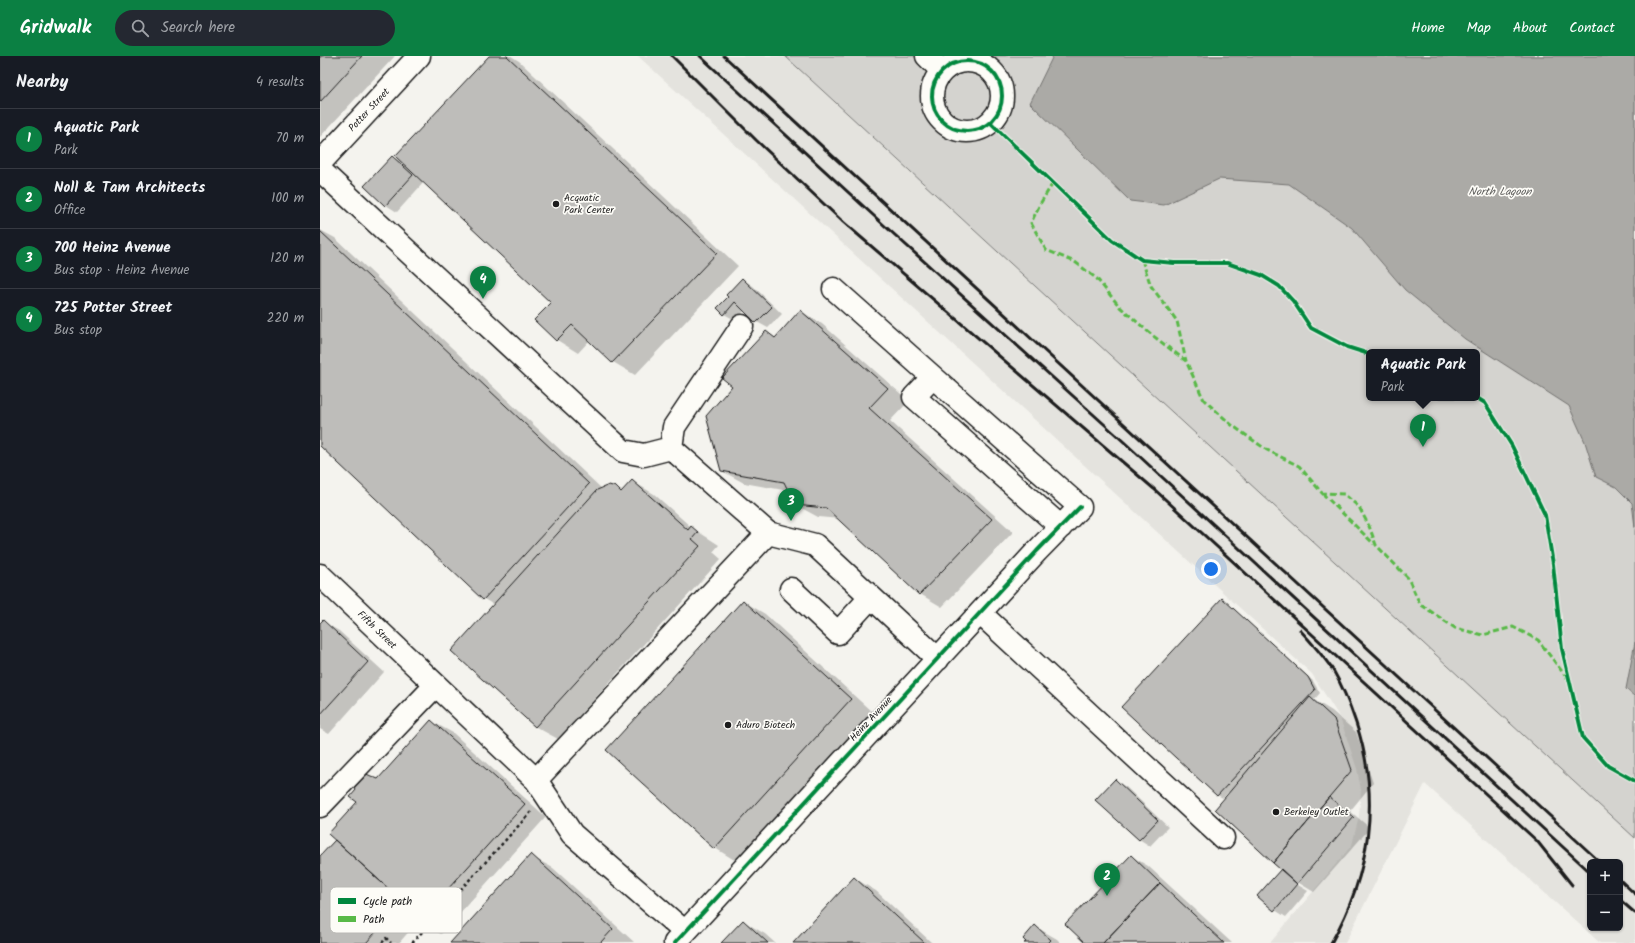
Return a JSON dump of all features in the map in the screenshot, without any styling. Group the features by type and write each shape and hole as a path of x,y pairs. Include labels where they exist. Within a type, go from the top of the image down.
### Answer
{"street":[{"name":"Potter Street","path":"320,163 419,56"},
{"path":"927,56 942,71"},
{"path":"990,61 1002,93 1001,104 997,114 990,122 981,128 970,131 959,131 949,127 941,120 935,110 932,100 932,89 936,79 942,71 958,62 977,63 990,61"},
{"path":"320,170 623,451 644,455 672,448"},
{"path":"834,289 933,377 914,397 1060,527"},
{"path":"672,448 674,427 742,326"},
{"name":"Heinz Avenue","path":"680,938 1060,527 1080,508 933,377"},
{"path":"672,448 768,533 815,545 938,659"},
{"path":"541,787 768,533"},
{"name":"Fifth Street","path":"321,578 541,787 572,834 680,938"},
{"path":"791,589 838,633 871,597"},
{"path":"980,613 1224,838"},
{"path":"320,806 435,686"}],"path":[{"path":"458,887 541,787"},
{"path":"412,943 420,933"},
{"path":"382,943 386,938 392,943"}],"shaded area":[{"path":"638,56 785,56 1635,838 1635,943 1600,943 1425,784 1345,943 1270,943 1352,845 1359,816 1361,790 1357,769 1340,718 1312,674"},
{"path":"785,56 1635,56 1635,838"}],"water":[{"name":"North Lagoon","path":"1053,56 1635,56 1635,527 1632,503 1616,487 1596,477 1585,442 1569,406 1465,339 1405,290 1352,228 1289,184 1219,179 1164,205 1130,201 1030,103"},
{"path":"1635,642 1635,697 1626,689"}],"building":[{"path":"320,56 362,56 320,102"},
{"name":"Acquatic Park Center","path":"489,56 507,56 717,253 612,363 572,325 556,341 534,320 551,303 395,156"},
{"path":"392,156 413,175 385,206 364,186"},
{"path":"320,231 589,484 483,600 320,446"},
{"path":"742,278 772,307 756,323 735,302 724,315 717,308 728,297 726,295"},
{"path":"800,310 888,388 869,408 992,519 919,595 826,508 795,505 784,482 721,471 706,416 732,386 722,378 766,331 775,338"},
{"path":"632,480 688,530 691,526 698,532 692,539 700,546 535,727 451,651 597,490 609,485 616,487 621,492"},
{"path":"1222,598 1308,677 1315,690 1217,796 1121,707"},
{"name":"Aduro Biotech","path":"743,600 851,699 714,849 606,750"},
{"path":"323,620 368,662 320,715 320,623"},
{"path":"1310,697 1334,719 1352,770 1273,863 1215,809"},
{"path":"431,720 525,804 450,887 386,887 328,834 357,802 350,797 356,790 353,786 364,773 378,779"},
{"path":"1115,779 1158,820 1139,840 1095,800"},
{"path":"1329,797 1354,817 1297,884 1273,863"},
{"path":"335,840 387,887 330,887 330,933 375,933 366,943 320,943 320,856"},
{"path":"531,854 613,929 600,943 450,943 459,933 462,933 462,930"},
{"path":"1131,855 1160,883 1103,943 1085,943 1065,924"},
{"path":"1281,869 1297,884 1274,911 1257,896"},
{"path":"854,877 925,943 793,943"},
{"path":"1160,883 1224,943 1103,943"},
{"path":"743,920 768,943 721,943"},
{"path":"1035,925 1051,940 1048,943 1024,943 1026,942 1023,939"}],"railway":[{"path":"672,56 756,140 842,221 1154,489 1537,841 1572,885"},
{"path":"700,56 886,227 1124,442 1587,869"},
{"path":"724,56 1597,859"},
{"path":"1300,630 1333,670 1343,689 1356,723 1364,751 1368,779 1368,836 1363,863 1355,890 1331,943"},
{"path":"1623,883 1635,894"},
{"path":"1623,903 1635,913"}],"marked path":[{"path":"1053,183 1040,204 1031,223 1046,250 1075,262 1097,279 1120,307 1152,335 1186,361 1204,400 1233,426 1267,450 1299,466 1322,493 1344,494 1359,507 1369,526 1376,545 1408,578 1420,604 1455,628 1483,635 1513,627 1538,640 1567,678"},
{"path":"1142,260 1151,286 1177,321 1186,361"},
{"path":"1322,493 1374,544"}],"cycle path":[{"path":"967,61 980,64 992,71 999,83 1002,96 999,109 992,121 980,128 967,131 954,128 942,121 935,109 932,96 935,83 942,71 954,64 967,61"},
{"path":"990,122 1112,240 1142,260 1174,263 1227,263 1261,275 1279,286 1293,301 1311,328 1347,347 1366,353"},
{"path":"1480,400 1485,403 1512,446 1545,515 1553,564 1562,649 1583,738 1608,766 1635,781"},
{"path":"675,943 1037,551 1080,507"}],"place":[{"name":"Acquatic Park Center","path":"556,204"},
{"name":"725 Potter Street","path":"483,299"},
{"name":"Aquatic Park","path":"1423,447"},
{"name":"700 Heinz Avenue","path":"791,521"},
{"name":"Aduro Biotech","path":"728,725"},
{"name":"Berkeley Outlet","path":"1276,812"},
{"name":"Noll & Tam Architects","path":"1107,896"}]}
